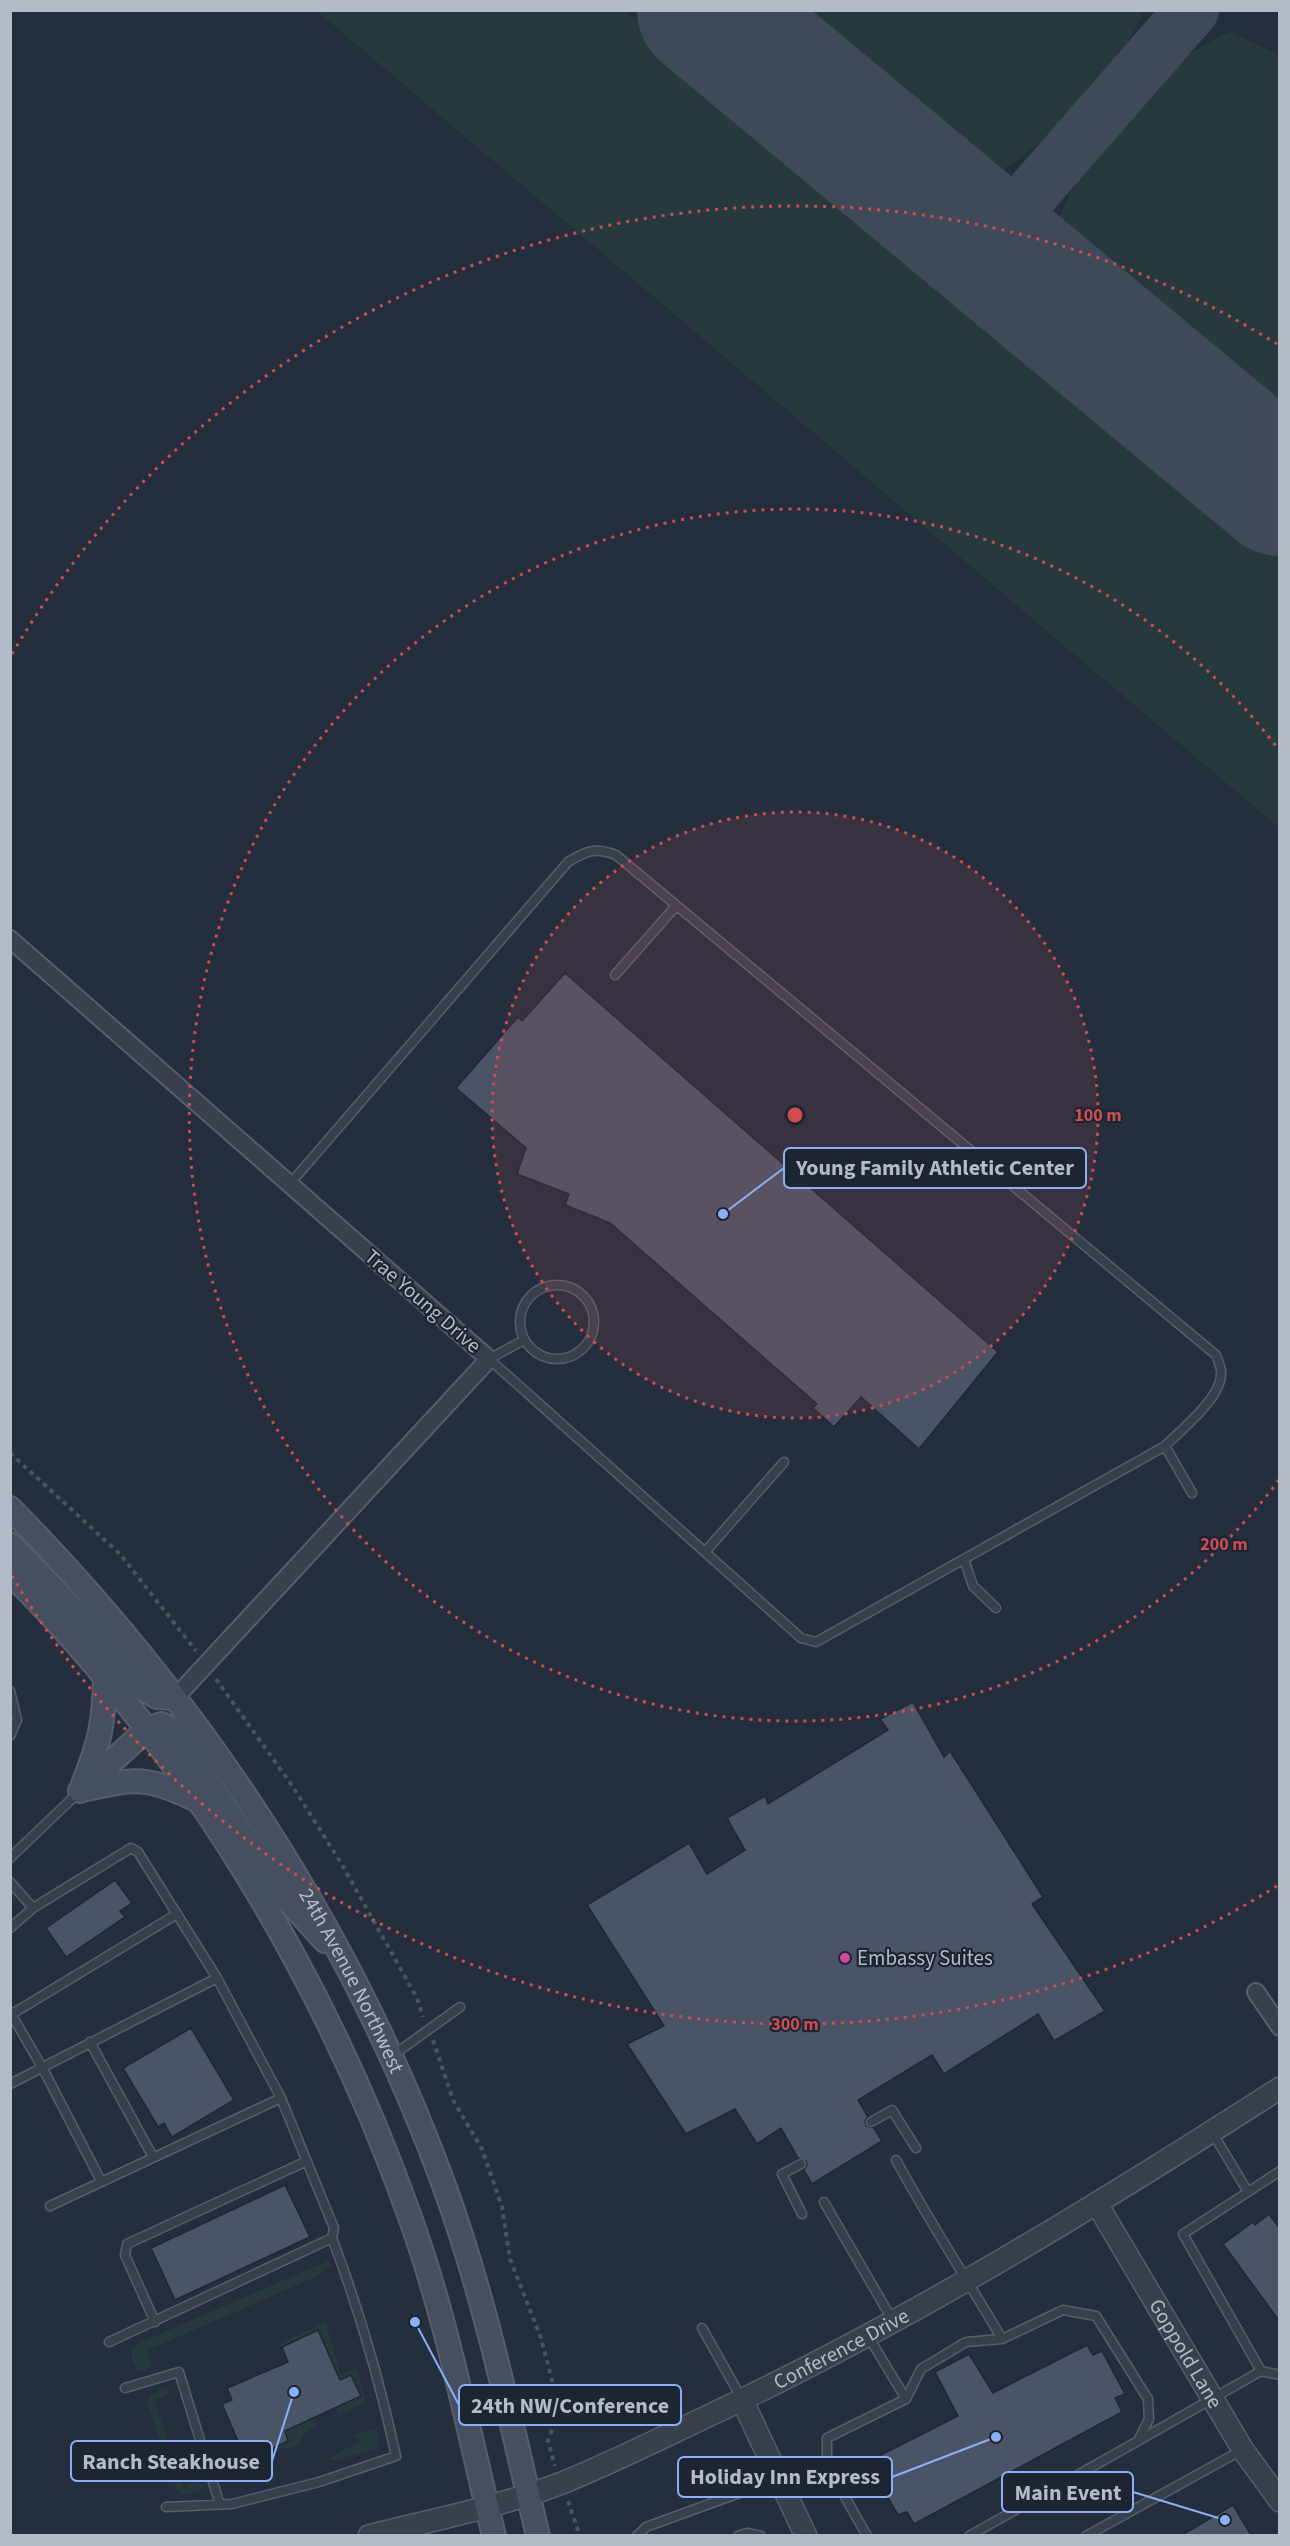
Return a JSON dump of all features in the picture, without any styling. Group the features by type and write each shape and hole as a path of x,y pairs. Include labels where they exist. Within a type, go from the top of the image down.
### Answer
{"main road":[{"name":"24th Avenue Northwest","path":"10,1508 98,1606 175,1698 219,1756 317,1908 346,1964 392,2057 445,2189 474,2278 538,2535"},
{"path":"10,1544 78,1614 142,1688 157,1697 175,1698"},
{"name":"24th Avenue Northwest","path":"10,1573 105,1677 198,1800 251,1882 314,1992 377,2130 410,2218 444,2329 494,2535"},
{"path":"80,1791 98,1746 102,1728 105,1677"},
{"path":"80,1791 146,1730 161,1724 170,1728 286,1899 346,1964"},
{"path":"80,1791 118,1782 144,1780 160,1783 198,1800"}],"street":[{"name":"Trae Young Drive","path":"10,939 489,1359 175,1698"},
{"path":"1256,1992 1280,2027"},
{"name":"Conference Drive","path":"369,2535 487,2505 561,2483 742,2400 868,2336 969,2280 1097,2204 1280,2088"},
{"name":"Goppold Lane","path":"1097,2204 1243,2450 1280,2501"},
{"path":"742,2400 806,2535"}],"lane":[{"path":"289,1185 568,862 585,851 603,850 616,855 1216,1356 1222,1375 1214,1395 1191,1422 1165,1446 816,1642 801,1638 489,1359 524,1340"},
{"path":"615,975 676,906"},
{"path":"561,1285 582,1295 590,1305 593,1329 589,1340 570,1357 546,1358 535,1352 524,1340 520,1319 523,1308 538,1290 561,1285"},
{"path":"1165,1446 1192,1493"},
{"path":"705,1552 784,1462"},
{"path":"964,1559 973,1586 996,1608"},
{"path":"10,1691 17,1720 10,1736"},
{"path":"10,1858 80,1791"},
{"path":"10,1928 33,1908 131,1848 138,1852 217,1978 281,2098 334,2228 332,2238 353,2292 382,2393 396,2456 319,2482 232,2504 166,2507"},
{"path":"10,1882 33,1908"},
{"path":"101,2181 42,2067 11,2013 177,1914"},
{"path":"10,2084 217,1978"},
{"path":"392,2057 460,2007"},
{"path":"90,2042 153,2157"},
{"path":"50,2206 281,2098"},
{"path":"871,2122 892,2110 916,2148"},
{"path":"1211,2132 1248,2192"},
{"path":"896,2160 923,2210 969,2280 1002,2339"},
{"path":"155,2322 126,2255 127,2244 307,2161"},
{"path":"801,2164 782,2174 802,2214"},
{"path":"1261,2371 1183,2234 1280,2171"},
{"path":"824,2202 893,2322"},
{"path":"109,2342 332,2238"},
{"path":"867,2535 827,2465 827,2438 906,2399 921,2369 966,2342 1002,2339 1064,2310 1096,2316 1148,2400 1149,2419 1138,2441"},
{"path":"702,2328 742,2400"},
{"path":"868,2336 906,2399"},
{"path":"969,2535 1261,2371 1280,2375"},
{"path":"125,2388 179,2372 220,2505"},
{"path":"1086,2535 1243,2450"},
{"path":"637,2535 646,2527 779,2479"},
{"path":"738,2535 747,2533 761,2535"}],"green space":[{"path":"317,11 626,11 1279,553 1279,828"},
{"path":"771,11 1144,11 1116,59 1096,85 1051,133 1002,170 979,183"},
{"path":"1231,32 1279,55 1279,432 1048,241 1076,181 1113,129 1168,68 1218,37"},
{"path":"328,2261 332,2265 322,2270 322,2274 146,2351 152,2366 144,2371 138,2371 132,2362 132,2349 139,2343"},
{"path":"326,2322 340,2374 357,2369 366,2402 338,2416 335,2408 360,2395 351,2375 340,2380 319,2330 282,2347 281,2343"},
{"path":"164,2388 168,2389 170,2394 154,2400 184,2488 199,2481 203,2489 184,2495 177,2490 147,2401 151,2395"},
{"path":"314,2417 317,2425 303,2434 299,2446 266,2452 288,2441 285,2431"},
{"path":"371,2429 380,2435 376,2449 335,2461 327,2459 359,2442 355,2435"}],"building":[{"path":"565,973 998,1352 919,1449 861,1397 834,1427 813,1408 817,1404 610,1223 565,1205 569,1194 517,1174 526,1148 456,1088 518,1017 522,1021"},
{"name":"Embassy Suites","path":"913,1702 944,1757 950,1751 1043,1897 1032,1904 1105,2011 1054,2041 1038,2014 944,2074 932,2055 858,2100 868,2117 865,2121 866,2126 874,2128 882,2141 812,2184 804,2170 807,2165 806,2161 798,2158 781,2128 757,2144 735,2109 686,2134 627,2044 664,2026 587,1905 689,1843 707,1874 745,1850 727,1818 765,1796 768,1804 888,1730 880,1719"},
{"path":"115,1880 132,1903 120,1911 125,1917 66,1957 46,1928"},
{"path":"191,2028 234,2100 172,2137 164,2123 158,2127 123,2068"},
{"path":"285,2185 310,2237 175,2300 151,2248"},
{"path":"1269,2214 1280,2229 1280,2322 1223,2244 1253,2222 1255,2225"},
{"path":"318,2330 340,2380 351,2375 361,2396 285,2431 288,2441 257,2456 255,2451 244,2455 222,2404 232,2400 227,2388 288,2362 282,2347"},
{"path":"1087,2345 1093,2355 1102,2351 1125,2394 1115,2398 1122,2412 914,2524 907,2512 898,2515 874,2474 882,2469 875,2458 958,2416 935,2372 969,2354 993,2393"},
{"path":"1233,2505 1251,2535 1182,2535"}],"taxiway":[{"path":"987,245 1192,10"}],"runway":[{"path":"705,10 1280,488"}],"place":[{"name":"Young Family Athletic Center","path":"723,1214"},
{"name":"Embassy Suites","path":"845,1958"},
{"name":"24th NW/Conference","path":"415,2322"},
{"name":"Ranch Steakhouse","path":"294,2392"},
{"name":"Holiday Inn Express","path":"996,2437"},
{"name":"Main Event","path":"1225,2520"}]}
